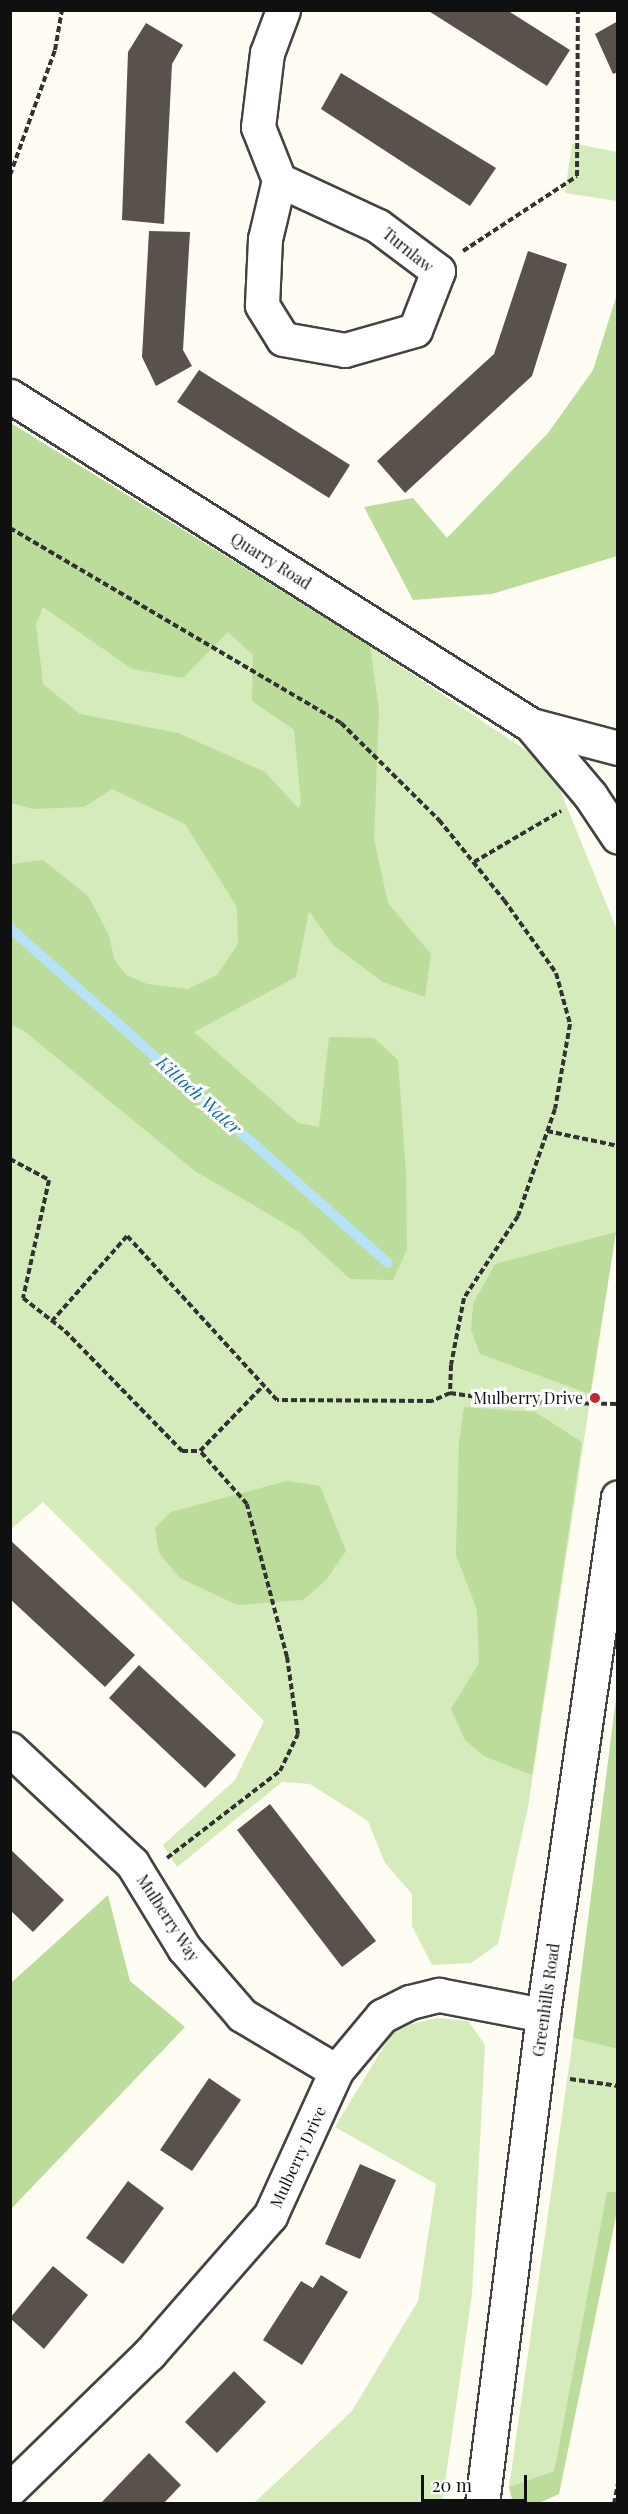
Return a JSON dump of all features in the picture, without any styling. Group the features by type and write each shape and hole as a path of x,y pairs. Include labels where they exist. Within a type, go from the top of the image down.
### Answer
{"street":[{"path":"279,180 258,127 267,53 284,10"},
{"name":"Turnlaw","path":"279,180 378,226 438,271 415,330 345,350 283,339 262,305 265,239 279,180"},
{"name":"Quarry Road","path":"10,396 531,725 618,748"},
{"name":"Quarry Road","path":"531,725 590,795 618,837"},
{"name":"Greenhills Road","path":"482,2504 543,2015 618,1497"},
{"name":"Mulberry Way","path":"10,1749 132,1863 184,1948 242,2015 336,2071"},
{"name":"Mulberry Drive","path":"10,2489 149,2354 270,2216 336,2071 382,2016 410,2002 439,1995 543,2015"}],"path":[{"path":"10,175 55,50 62,10"},
{"path":"438,271 577,176 578,10"},
{"path":"10,528 341,723 406,786 474,862 556,973 567,1001 569,1033 547,1131 518,1216 464,1298 451,1365 450,1393"},
{"path":"474,862 590,795"},
{"path":"547,1131 618,1146"},
{"path":"10,1159 49,1180 22,1298 52,1321 182,1451 200,1451 264,1385"},
{"path":"52,1321 127,1236 277,1400 432,1401 450,1393 511,1402 618,1404"},
{"path":"141,1878 280,1771 298,1734 287,1657 247,1504 200,1451"},
{"path":"537,2073 618,2086"},
{"path":"614,2504 618,2483"}],"green space":[{"path":"572,143 617,152 617,201 565,193"},
{"path":"617,294 617,556 492,594 413,600 364,507 413,498 447,538 548,433 593,370"},
{"path":"10,423 346,630 530,753 558,785 617,930 617,1224 528,1807 498,1944 471,1963 432,1965 412,1926 412,1894 385,1863 368,1821 310,1784 282,1782 177,1867 163,1845 235,1780 264,1721 43,1502 11,1529"},
{"path":"11,423 370,646 379,710 374,839 388,903 431,954 425,997 383,982 333,945 309,911 296,977 194,1032 298,1123 319,1127 329,1037 374,1038 398,1060 406,1174 407,1249 393,1280 350,1279 299,1232 195,1171 23,1030 11,1025 11,864 43,860 88,896 109,935 114,959 126,975 147,984 188,989 217,975 238,944 237,907 185,824 112,789 84,807 33,809 11,803","holes":["43,607 132,669 183,678 228,632 253,655 252,701 294,730 301,802 299,809 265,772 178,733 80,714 43,684 36,624"]},
{"path":"616,1232 590,1394 480,1354 471,1330 473,1304 495,1264"},
{"path":"464,1407 535,1412 582,1442 532,1775 484,1756 465,1740 451,1709 479,1663 477,1610 456,1555 459,1442"},
{"path":"287,1481 320,1486 346,1551 326,1580 303,1600 237,1605 180,1578 159,1553 155,1528 171,1512"},
{"path":"617,1690 617,2049 573,2038"},
{"path":"108,1895 130,1981 185,2027 11,2209 11,1983"},
{"path":"437,2018 468,2021 485,2045 472,2295 442,2503 253,2504 352,2411 418,2301 436,2184 335,2127 395,2028"},
{"path":"573,2038 617,2049 617,2192 607,2193 554,2471 509,2487"},
{"path":"607,2192 617,2192 617,2211 559,2494 539,2503 513,2503 509,2487 554,2471"}],"building":[{"path":"427,10 507,10 570,50 547,86"},
{"path":"618,21 618,72 613,74 595,34"},
{"path":"146,23 183,45 172,64 164,224 122,220 128,52"},
{"path":"341,73 496,168 470,206 321,109"},
{"path":"149,231 190,232 183,350 192,366 156,386 142,357"},
{"path":"528,251 567,264 532,376 405,493 377,461 494,354"},
{"path":"199,370 350,465 329,498 177,402"},
{"path":"10,1540 135,1655 105,1687 10,1599"},
{"path":"139,1665 236,1755 205,1788 109,1698"},
{"path":"270,1804 376,1941 342,1967 237,1830"},
{"path":"10,1849 64,1900 33,1932 10,1910"},
{"path":"209,2078 241,2100 192,2171 160,2150"},
{"path":"360,2164 396,2180 360,2259 325,2244"},
{"path":"128,2181 164,2208 123,2264 86,2238"},
{"path":"53,2266 88,2295 44,2349 10,2318"},
{"path":"321,2275 348,2292 302,2365 263,2340 301,2281 313,2288"},
{"path":"234,2371 266,2402 217,2453 185,2422"},
{"path":"149,2453 181,2485 163,2504 100,2504"}],"waterway":[{"name":"Kittoch Water","path":"10,928 388,1263"}],"place":[{"name":"Mulberry Drive","path":"595,1398"}]}
